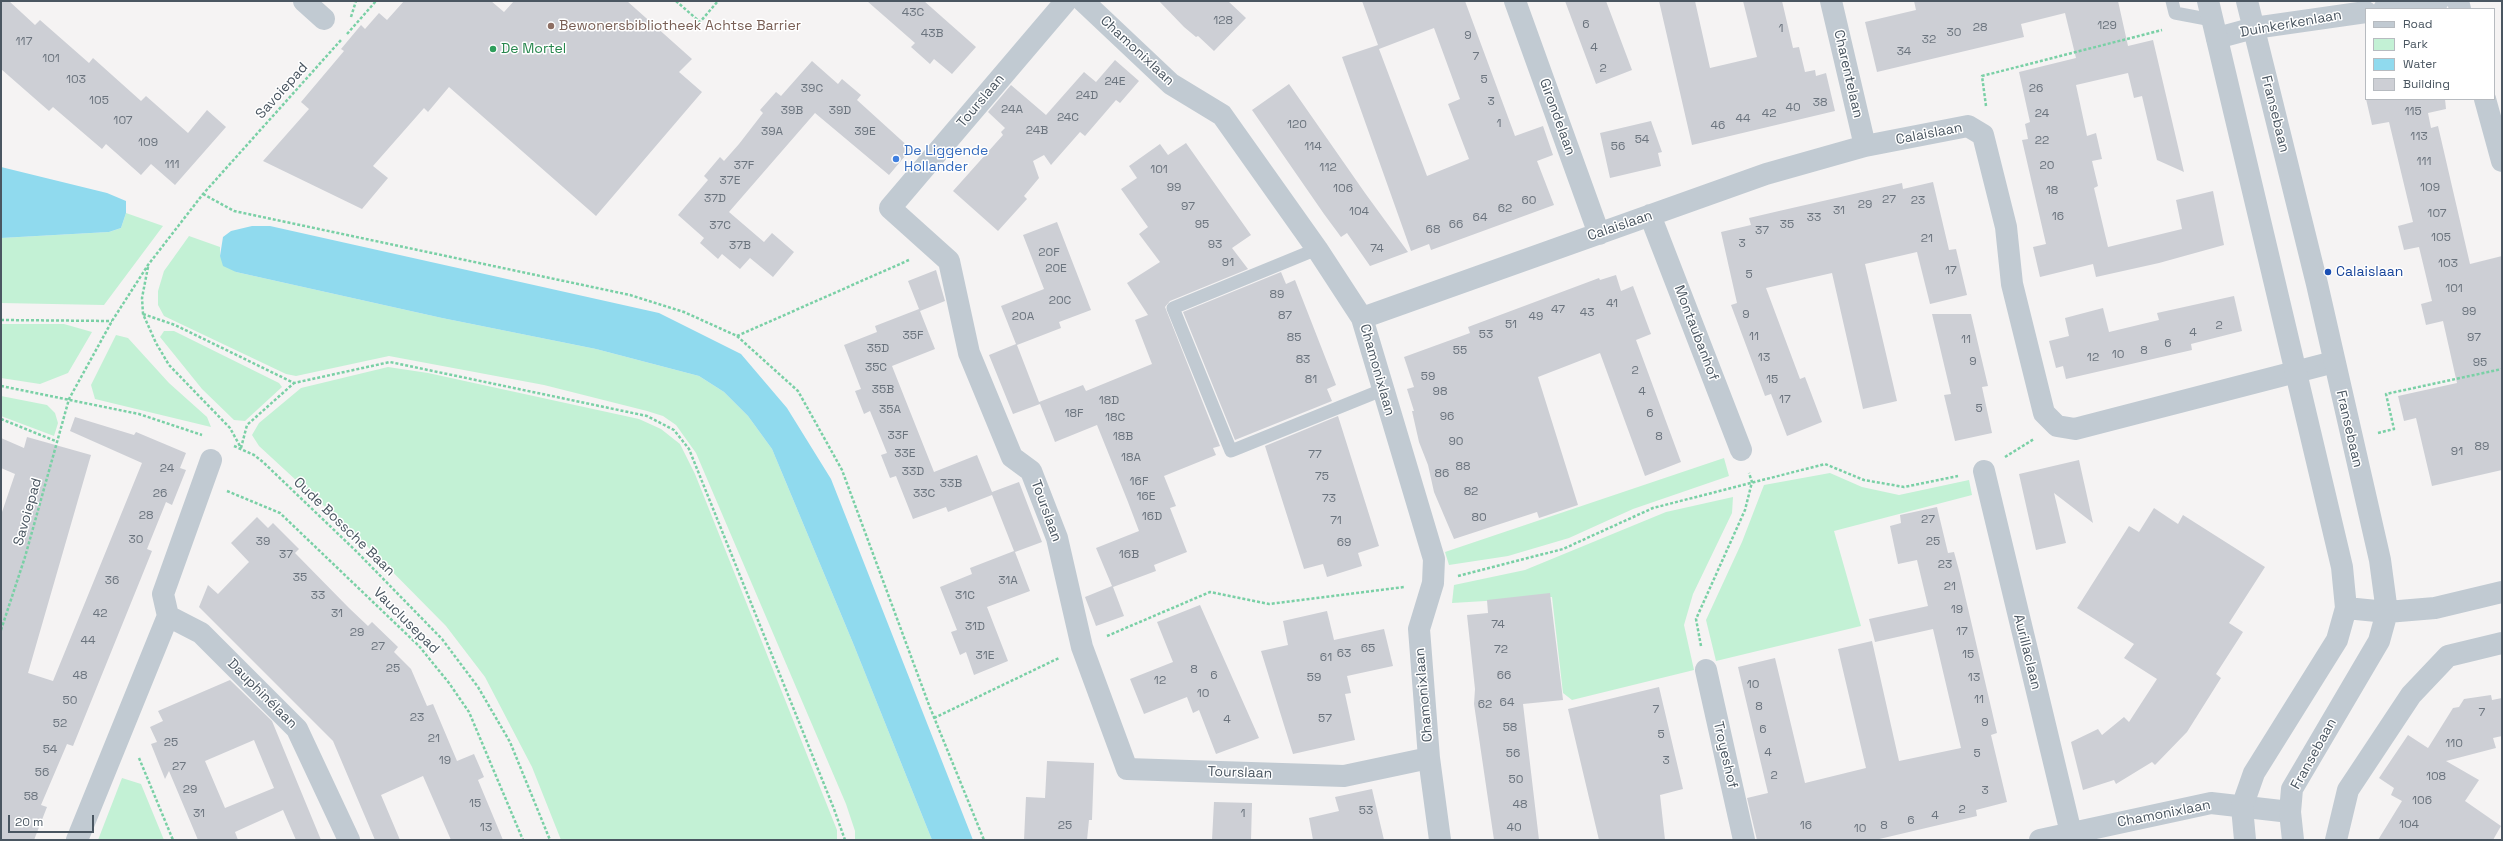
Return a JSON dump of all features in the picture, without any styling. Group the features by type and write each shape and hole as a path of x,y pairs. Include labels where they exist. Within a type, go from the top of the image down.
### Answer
{"street":[{"path":"304,1 324,19"},
{"name":"Tourslaan","path":"1066,1 890,208 949,261 969,353 1012,457 1031,471 1057,538 1082,647 1127,769 1344,776 1430,758"},
{"name":"Chamonixlaan","path":"1083,1 1171,84 1222,115 1318,250 1362,318 1382,390 1434,559 1433,583 1419,629 1430,758 1440,840"},
{"name":"Girondelaan","path":"1515,1 1599,234"},
{"name":"Charentelaan","path":"1831,1 1865,146"},
{"name":"Fransebaan","path":"2247,1 2380,560 2387,612 2379,641 2292,789 2290,812 2292,840"},
{"path":"2391,8 2438,1"},
{"name":"Duinkerkenlaan","path":"2212,20 2254,28 2365,12"},
{"path":"2212,20 2342,567 2346,608 2337,640 2254,773 2242,807 2245,840"},
{"path":"2485,100 2502,161"},
{"name":"Calaislaan","path":"1362,318 1766,174 1865,146 1968,126 1983,135 2006,227 2012,284 2044,412 2057,426 2075,429 2334,362"},
{"name":"Montaubanhof","path":"1650,215 1741,450"},
{"path":"77,840 168,616 162,594 211,460"},
{"name":"Aurillaclaan","path":"1984,471 2071,833"},
{"path":"2346,608 2387,612 2435,608 2502,592"},
{"name":"Dauphinélaan","path":"168,616 201,633 297,729 349,840"},
{"path":"2336,840 2348,790 2411,695 2448,656 2502,643"},
{"name":"Troyeshof","path":"1706,670 1744,840"},
{"name":"Chamonixlaan","path":"2040,840 2211,804 2290,812"}],"lane":[{"path":"2173,7 2212,20"},
{"path":"1318,250 1173,308 1231,451 1382,390"}],"path":[{"name":"Savoiepad","path":"1,630 25,557 69,399 112,321 148,265 203,194 376,1"},
{"path":"676,1 700,22 718,1"},
{"path":"1968,126 1987,105 1982,76 2163,30 2173,7"},
{"path":"203,194 234,211 630,295 684,312 737,336 798,391 842,470 934,718 984,840"},
{"path":"737,336 935,248"},
{"path":"148,265 142,298 143,314 156,344 169,365 230,428 241,448"},
{"path":"143,314 175,325 294,383"},
{"path":"1,320 112,321"},
{"path":"241,448 247,426 294,383 390,362 647,416 674,430 689,449 834,809 844,840"},
{"path":"2351,439 2394,429 2386,394 2502,369"},
{"path":"1,386 139,414 204,435"},
{"path":"1,419 58,442"},
{"name":"Oude Bossche Baan","path":"233,446 241,448 254,455 274,472 356,551 442,639 478,687 510,742 550,840"},
{"path":"1706,670 1696,619 1745,510 1752,482 1741,450"},
{"path":"934,718 1082,647 1210,592 1269,604 1433,583 1563,549 1653,508 1825,464 1864,480 1904,487 1984,471"},
{"name":"Vauclusepad","path":"204,481 280,513 419,646 449,683 469,712 523,840"},
{"path":"125,722 173,840"}],"green space":[{"path":"126,213 163,226 104,305 1,303 1,238 109,232 121,228"},
{"path":"189,236 220,247 220,256 236,272 442,318 596,349 699,376 724,392 748,416 772,449 853,643 932,840 855,840 855,831 846,804 696,453 676,425 663,416 647,411 544,385 389,356 296,376 286,374 164,316 158,305 158,291 164,271"},
{"path":"1,324 64,324 92,332 68,373 40,384 1,378"},
{"path":"164,331 174,331 279,383 282,387 245,421 234,420 202,389 160,337"},
{"path":"116,335 128,338 169,383 207,417 211,427 95,399 91,385"},
{"path":"388,367 428,373 639,419 661,429 680,444 695,474 837,830 837,840 561,840 532,767 485,677 446,626 362,541 259,446 252,435 259,423 301,388"},
{"path":"1,396 47,405 55,413 58,423 54,436 1,416"},
{"path":"1724,458 1729,476 1633,509 1569,538 1508,556 1449,565 1445,552"},
{"path":"1830,473 1862,487 1899,495 1969,480 1972,495 1834,531 1861,626 1716,661 1706,620 1742,542 1764,485"},
{"path":"1733,497 1732,513 1693,594 1684,625 1694,670 1572,700 1563,693 1552,597 1452,603 1454,585 1525,570 1666,512"},
{"path":"122,778 141,784 164,840 98,840"}],"water":[{"path":"1,167 107,193 126,201 126,213 121,228 109,232 1,238"},
{"path":"252,226 270,226 659,313 741,354 787,408 831,479 973,840 932,840 853,643 772,449 748,416 724,392 699,376 596,349 442,318 236,272 223,266 220,256 223,237 231,231"}],"building":[{"path":"1,1 9,1 35,25 40,20 89,63 93,58 141,101 146,96 188,133 207,110 226,127 175,185 151,164 141,175 106,144 102,149 53,107 49,111 1,69"},
{"path":"404,1 491,1 504,12 514,1 627,1 692,59 679,72 702,92 596,216 449,87 428,112 424,108 373,166 388,178 362,209 263,161 309,109 301,102 344,51 341,49 361,25 365,29 379,13 387,20"},
{"path":"867,1 924,1 976,47 952,74 934,59 930,64 911,47 915,43"},
{"path":"1159,1 1228,1 1246,18 1214,51 1198,36 1196,37 1184,27"},
{"path":"1362,1 1465,1 1515,136 1543,126 1553,155 1537,161 1554,205 1431,250 1429,244 1411,251 1342,57 1378,45","holes":["1434,28 1460,99 1448,104 1469,159 1427,176 1379,49"]},
{"path":"1565,1 1606,1 1632,70 1596,84"},
{"path":"1659,1 1695,1 1710,68 1757,57 1743,1 1782,1 1793,48 1799,47 1805,72 1815,70 1816,76 1826,73 1835,111 1692,145"},
{"path":"1914,1 2118,1 2128,46 2153,40 2184,172 2157,160 2142,96 2134,98 2128,73 2076,85 2087,136 2096,133 2102,159 2092,161 2098,186 2094,188 2108,247 2182,229 2176,200 2213,191 2224,245 2159,263 2096,277 2093,264 2040,277 2033,247 2046,244 2022,140 2028,139 2025,124 2030,122 2019,72 2076,58 2065,13 2021,24 2024,37 1877,72 1865,22 1916,10"},
{"path":"1115,60 1139,81 1120,103 1116,100 1085,136 1080,132 1051,165 1044,155 1033,161 1039,178 1024,196 1027,199 998,231 953,191 1003,135 1001,132 1005,128 988,112 1011,85 1046,115 1084,72 1096,82"},
{"path":"812,61 838,84 842,79 861,95 857,100 911,149 889,175 815,113 729,212 764,242 772,233 794,252 773,277 750,258 740,269 722,254 718,259 700,243 704,238 678,215 708,180 704,176 720,157 724,161 739,144 763,113 760,110 776,92 781,96"},
{"path":"1289,84 1408,252 1370,266 1347,233 1341,237 1324,214 1252,110"},
{"path":"2366,100 2445,100 2446,109 2428,113 2431,128 2438,126 2470,264 2502,256 2502,470 2432,486 2416,418 2404,421 2398,396 2457,383 2443,321 2426,325 2421,304 2432,301 2419,247 2404,250 2398,226 2413,222 2389,122 2372,125"},
{"path":"1651,121 1662,152 1658,153 1661,166 1610,178 1600,133"},
{"path":"1186,143 1251,235 1232,248 1248,269 1170,301 1165,307 1220,446 1213,448 1216,455 1164,476 1176,506 1170,508 1187,552 1154,565 1156,571 1113,587 1124,616 1096,626 1085,597 1112,586 1096,548 1139,531 1128,502 1097,425 1055,442 1040,404 1013,414 989,355 1016,344 1001,306 1044,289 1023,235 1057,222 1091,310 1059,322 1061,328 1017,345 1039,402 1083,385 1086,391 1152,364 1135,320 1148,315 1127,283 1160,262 1139,234 1148,227 1121,189 1137,178 1129,166 1160,144 1168,155"},
{"path":"1933,182 1949,250 1956,249 1967,295 1930,304 1917,252 1865,264 1897,401 1863,409 1832,273 1766,288 1800,379 1805,377 1822,422 1787,436 1771,394 1765,396 1731,305 1737,303 1721,232 1751,225 1749,218 1902,183 1903,189"},
{"path":"936,270 945,301 920,311 935,349 892,366 934,472 977,455 992,492 1019,482 1042,542 1015,552 1030,591 987,607 1008,661 974,675 966,652 960,655 951,632 957,630 940,587 972,574 970,568 1014,551 992,495 948,512 946,507 913,519 896,476 890,478 881,455 887,453 870,411 864,414 855,391 861,389 844,345 877,332 875,326 919,309 908,281"},
{"path":"1281,272 1286,284 1295,280 1336,385 1327,389 1332,401 1235,440 1183,312"},
{"path":"1616,275 1621,291 1633,286 1651,334 1636,340 1681,462 1645,476 1600,353 1538,377 1578,505 1539,518 1537,512 1454,539 1434,492 1428,465 1419,442 1412,411 1414,411 1407,389 1414,387 1404,357 1470,333 1468,327 1599,278 1600,280"},
{"path":"2234,296 2242,331 2191,344 2192,350 2066,379 2063,366 2056,368 2049,341 2069,336 2065,318 2103,308 2109,332 2159,320 2157,313"},
{"path":"1932,314 1971,314 1988,386 1982,387 1992,433 1955,441 1944,395 1951,394"},
{"path":"1338,416 1379,546 1358,553 1362,566 1327,577 1323,564 1304,569 1265,446"},
{"path":"75,417 134,435 136,432 186,453 180,468 186,470 172,505 166,502 147,549 152,551 73,746 67,744 41,805 47,807 34,840 1,840 1,515 15,474 1,468 1,438 24,448 27,437 91,455 28,673 53,681 142,463 70,431"},
{"path":"2079,460 2093,523 2054,493 2066,543 2036,550 2019,474"},
{"path":"1937,507 1948,553 1954,552 1960,574 1997,733 1991,735 2007,802 1976,810 1977,816 1875,840 1757,840 1747,798 1768,793 1738,667 1775,658 1805,783 1866,768 1838,649 1872,641 1899,761 1961,748 1933,629 1875,642 1869,619 1928,606 1917,560 1898,564 1890,526 1901,523 1900,515"},
{"path":"2154,508 2178,524 2183,515 2265,567 2229,623 2243,632 2216,674 2221,678 2187,732 2155,765 2152,762 2116,784 2114,780 2083,790 2071,742 2098,729 2102,735 2124,717 2129,722 2157,679 2124,658 2134,644 2077,608 2129,526 2139,532"},
{"path":"257,517 268,528 273,523 299,549 295,553 349,608 368,626 372,622 398,647 394,652 411,669 427,706 433,704 457,761 474,754 484,777 478,780 503,840 451,840 423,776 381,795 400,840 375,840 333,741 199,607 208,585 218,594 249,562 231,543"},
{"path":"1550,593 1563,700 1523,704 1539,840 1494,840 1474,704 1475,689 1467,615 1488,613 1487,600"},
{"path":"1200,605 1259,738 1216,754 1199,710 1193,713 1187,697 1144,714 1130,679 1173,662 1157,622"},
{"path":"1327,611 1334,640 1384,629 1393,666 1347,676 1351,693 1345,694 1355,740 1293,754 1261,651 1288,645 1283,621"},
{"path":"230,680 272,721 321,840 296,840 283,810 235,832 238,840 198,840 169,771 165,779 151,744 157,742 150,727 163,721 158,711","holes":["254,740 274,788 225,808 205,761"]},
{"path":"1659,687 1683,789 1660,795 1665,840 1599,840 1568,709"},
{"path":"2491,695 2492,700 2502,698 2502,736 2493,738 2496,748 2446,761 2479,780 2465,801 2501,826 2493,840 2378,840 2402,801 2391,795 2394,788 2379,778 2408,735 2428,748 2453,708 2459,707 2464,699"},
{"path":"1047,761 1094,763 1092,820 1089,820 1087,840 1024,840 1026,797 1045,798"},
{"path":"1372,789 1384,840 1313,840 1309,818 1339,811 1335,797"},
{"path":"1214,802 1252,803 1251,840 1212,840"}],"place":[{"name":"Bewonersbibliotheek Achtse Barrier","path":"551,26"},
{"name":"De Mortel","path":"493,49"},
{"name":"De Liggende Hollander","path":"896,159"},
{"name":"Calaislaan","path":"2328,272"}]}
